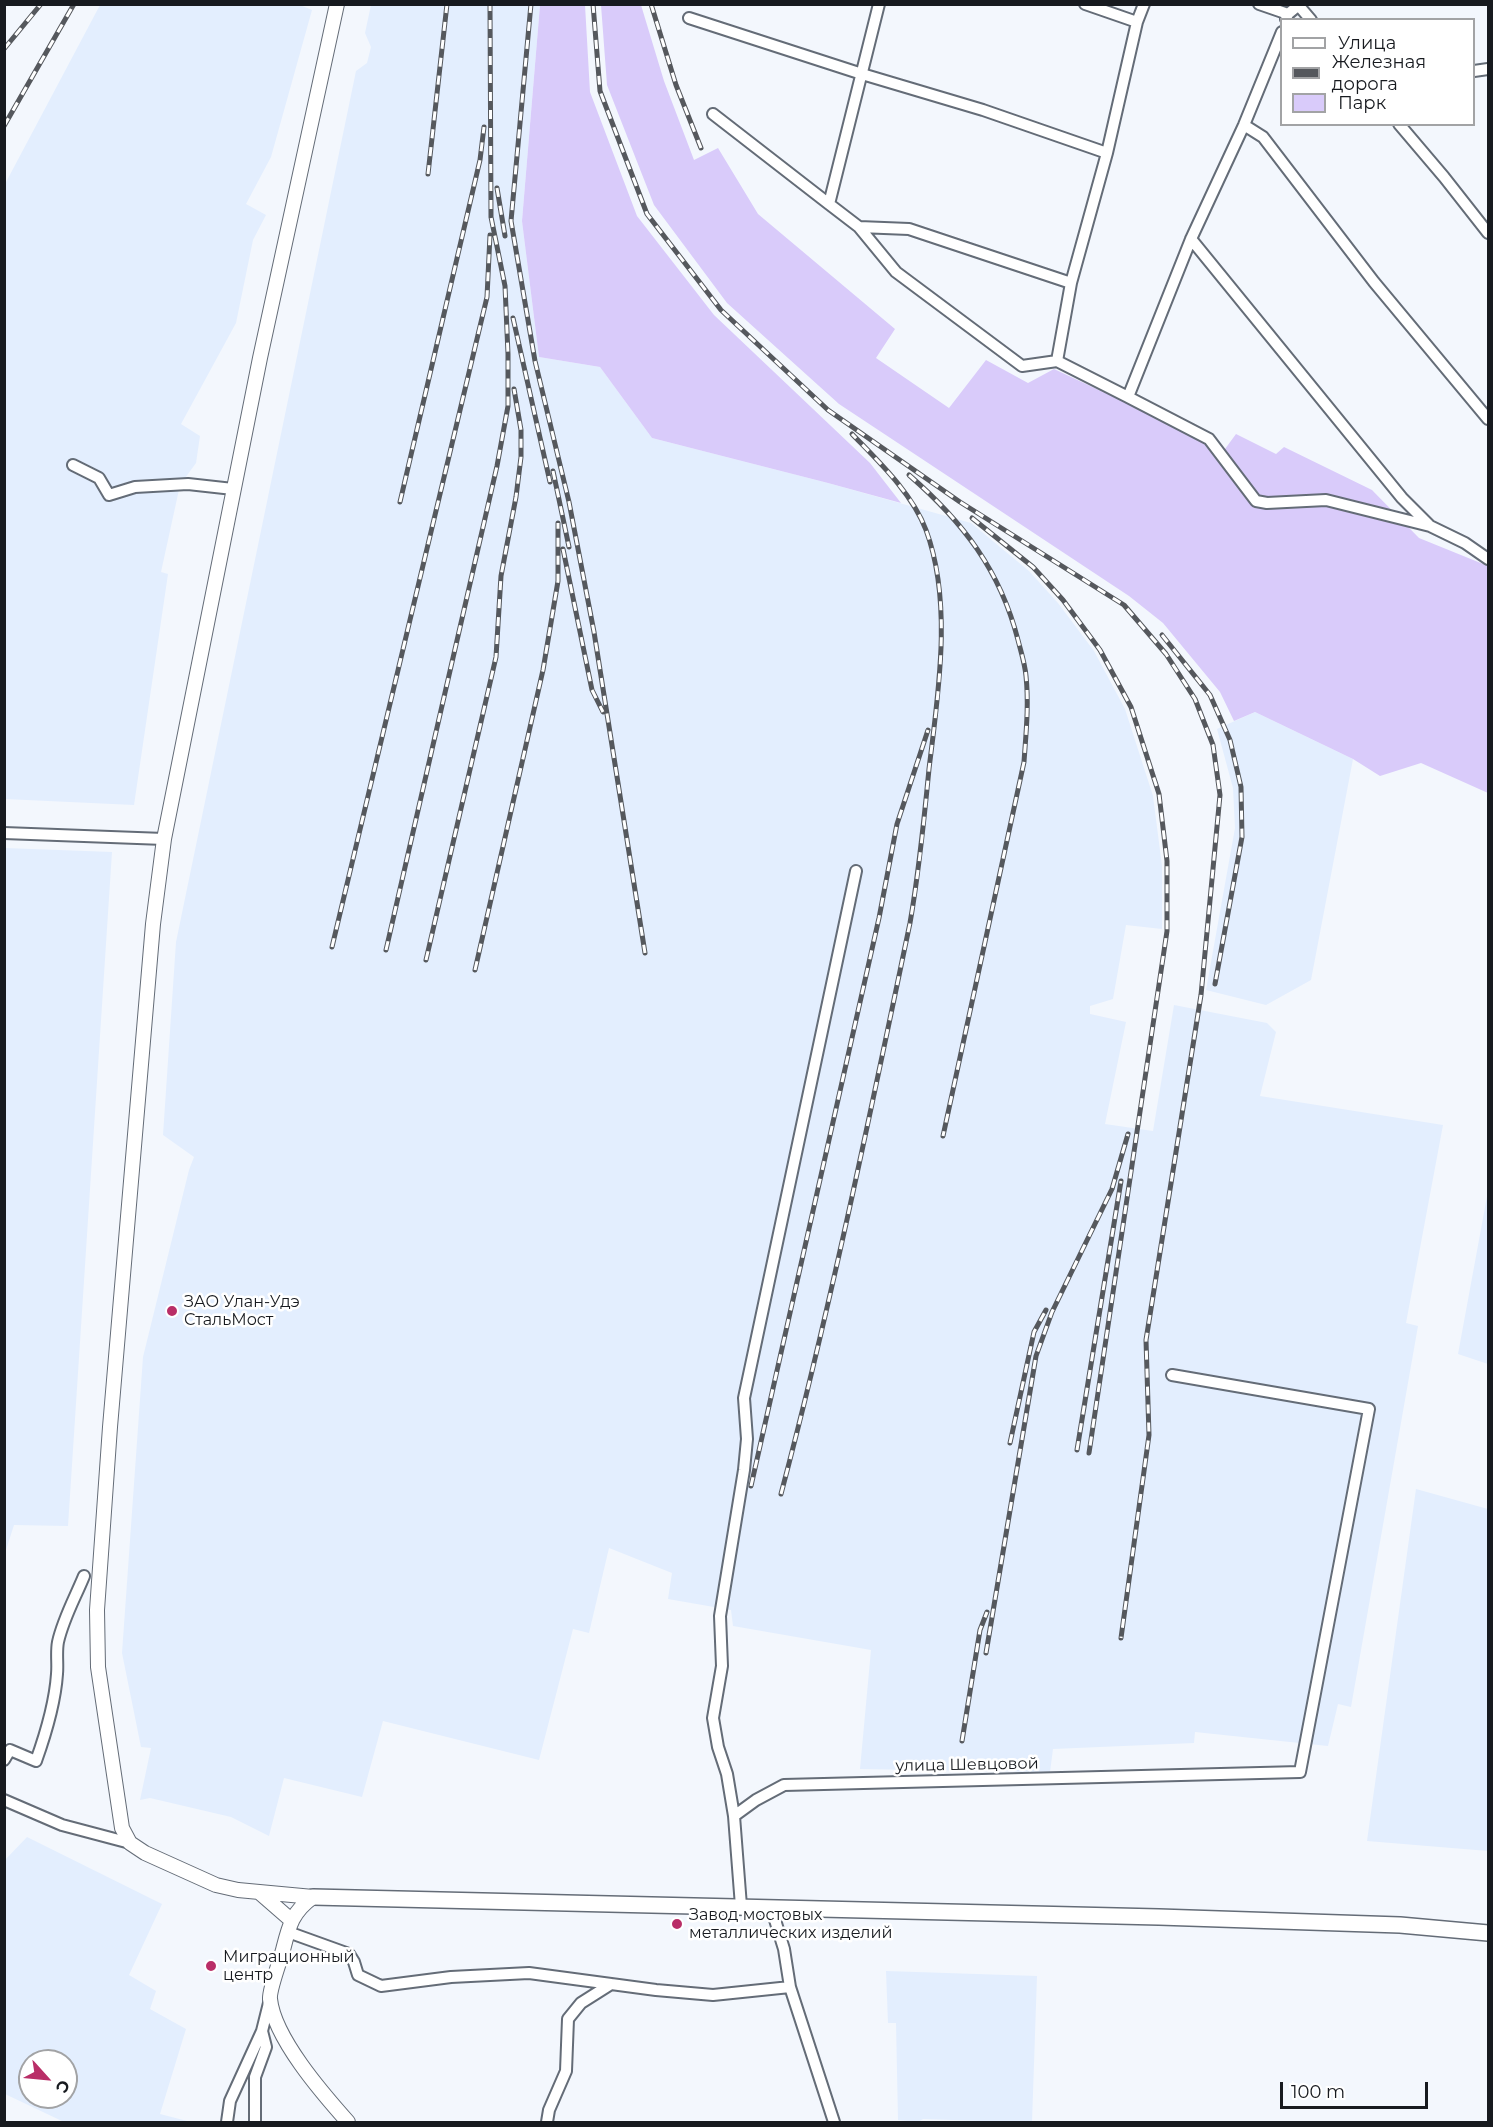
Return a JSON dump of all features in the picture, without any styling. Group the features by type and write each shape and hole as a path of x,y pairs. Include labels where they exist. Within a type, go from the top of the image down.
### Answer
{"main road":[{"path":"314,1897 741,1906 1388,1925 1488,1933"}],"street":[{"path":"130,1843 122,1828 98,1667 96,1610 152,936 164,839 233,489 337,4"},
{"path":"829,204 879,4"},
{"path":"1084,4 1137,22"},
{"path":"1057,361 1071,283 1107,153 1137,22 1144,4"},
{"path":"1259,4 1287,17 1300,5 1310,18"},
{"path":"689,18 861,74 983,110 1107,153"},
{"path":"1128,397 1191,240 1244,125 1280,35"},
{"path":"713,114 859,227 896,273 1022,366 1057,361 1209,439 1256,501 1326,500 1430,525 1465,543 1488,559"},
{"path":"1244,125 1263,137 1374,282 1488,419"},
{"path":"1401,126 1488,233"},
{"path":"859,227 909,229 1071,283"},
{"path":"1191,240 1395,489 1430,525"},
{"path":"73,465 99,478 109,495 135,487 188,484 233,489"},
{"path":"4,833 164,839"},
{"path":"741,1906 734,1816 728,1774 718,1747 713,1718 722,1666 720,1616 744,1470 747,1439 744,1398 856,871"},
{"name":"улица Шевцовой","path":"734,1816 756,1800 784,1785 1300,1772 1369,1409 1172,1375"},
{"path":"4,1760 10,1750 36,1761 47,1731 52,1708 59,1636 84,1576"},
{"path":"4,1800 62,1825 130,1843 145,1853 216,1884 260,1893 314,1897"},
{"path":"260,1893 289,1926 349,1954 358,1975 381,1986 451,1977 529,1973 713,1995 790,1987"},
{"path":"227,2122 230,2101 262,2031 289,1926 300,1906 314,1897"},
{"path":"771,1907 784,1949 790,1987 834,2122"},
{"path":"547,2122 549,2110 566,2072 568,2019 581,2003 611,1984"},
{"path":"270,1998 280,2030 298,2060 318,2089 348,2122"},
{"path":"255,2122 255,2077 267,2047 262,2031"}],"shaded area":[{"path":"100,5 300,5 312,10 271,157 246,204 266,215 253,240 236,323 181,424 200,436 196,463 180,485 161,572 168,574 134,805 5,799 5,184"},
{"path":"371,5 540,5 522,221 539,357 600,367 652,438 828,483 971,523 1029,571 1058,603 1094,651 1125,709 1153,796 1162,866 1162,929 1126,925 1113,999 1090,1006 1090,1014 1126,1022 1105,1124 1153,1131 1174,1005 1267,1023 1276,1032 1260,1096 1443,1125 1406,1323 1418,1326 1351,1707 1338,1704 1328,1746 1195,1732 1194,1743 1053,1749 1050,1772 860,1769 871,1650 733,1626 731,1610 668,1599 672,1573 609,1548 589,1633 573,1629 539,1760 383,1721 362,1797 284,1778 269,1836 231,1817 150,1798 140,1800 151,1748 141,1747 122,1653 143,1357 194,1157 163,1135 176,942 356,71 367,63 371,47 365,33"},
{"path":"1255,712 1353,759 1311,980 1266,1005 1206,990 1235,828 1233,788 1217,729"},
{"path":"5,848 112,852 68,1526 14,1525 5,1553"},
{"path":"1488,1191 1488,1364 1458,1354"},
{"path":"1416,1489 1488,1509 1488,1851 1367,1841"},
{"path":"27,1837 162,1904 129,1975 156,1991 150,2009 186,2029 160,2114 191,2122 64,2122 37,2109 78,2109 78,2049 18,2049 18,2100 5,2094 5,1860"},
{"path":"886,1971 1037,1976 1032,2122 898,2120 896,2023 888,2023"}],"green space":[{"path":"540,5 585,5 590,92 637,216 714,315 870,463 901,503 652,438 600,367 539,357 522,221"},
{"path":"601,5 641,5 664,81 694,160 718,148 758,214 895,329 876,358 949,408 986,360 1028,383 1054,369 1225,449 1236,434 1276,454 1284,447 1372,490 1419,538 1488,566 1488,793 1421,763 1380,776 1353,759 1255,712 1234,721 1220,692 1163,623 1129,596 839,404 727,303 654,205 607,85"}],"railway":[{"path":"4,49 41,4"},
{"path":"4,126 74,4"},
{"path":"428,174 447,4"},
{"path":"386,950 497,466 508,406 505,286 491,217 490,4"},
{"path":"531,4 511,221 535,361 569,502 594,632 645,953"},
{"path":"593,4 600,91 647,214 721,310 828,410 960,502 1124,605 1166,654 1195,699 1213,745 1220,795 1201,995 1146,1340 1149,1435 1121,1638"},
{"path":"651,4 676,85 701,148"},
{"path":"400,502 480,160 484,127"},
{"path":"497,188 505,236"},
{"path":"332,947 487,297 490,235"},
{"path":"513,318 550,482"},
{"path":"426,960 496,657 501,576 521,457 521,430 514,389"},
{"path":"781,1494 833,1281 910,923 939,680 941,649 939,588 926,530 904,491 852,434"},
{"path":"553,471 569,547"},
{"path":"909,475 962,529 990,569 1001,591 1018,640 1027,687 1024,762 943,1136"},
{"path":"972,518 1033,567 1063,600 1100,650 1131,707 1159,794 1167,861 1167,931 1089,1453"},
{"path":"475,970 543,670 558,581 558,523"},
{"path":"563,549 592,690 603,712"},
{"path":"1162,635 1210,695 1230,740 1241,787 1242,837 1215,984"},
{"path":"751,1486 879,918 897,824 928,730"},
{"path":"986,1653 1036,1356 1052,1312 1112,1189 1128,1134"},
{"path":"1077,1450 1121,1181"},
{"path":"1010,1443 1034,1332 1046,1310"},
{"path":"962,1741 980,1630 987,1612"}],"place":[{"name":"ЗАО Улан-Удэ СтальМост","path":"172,1311"},
{"name":"Завод мостовых металлических изделий","path":"677,1924"},
{"name":"Миграционный центр","path":"211,1966"}]}
